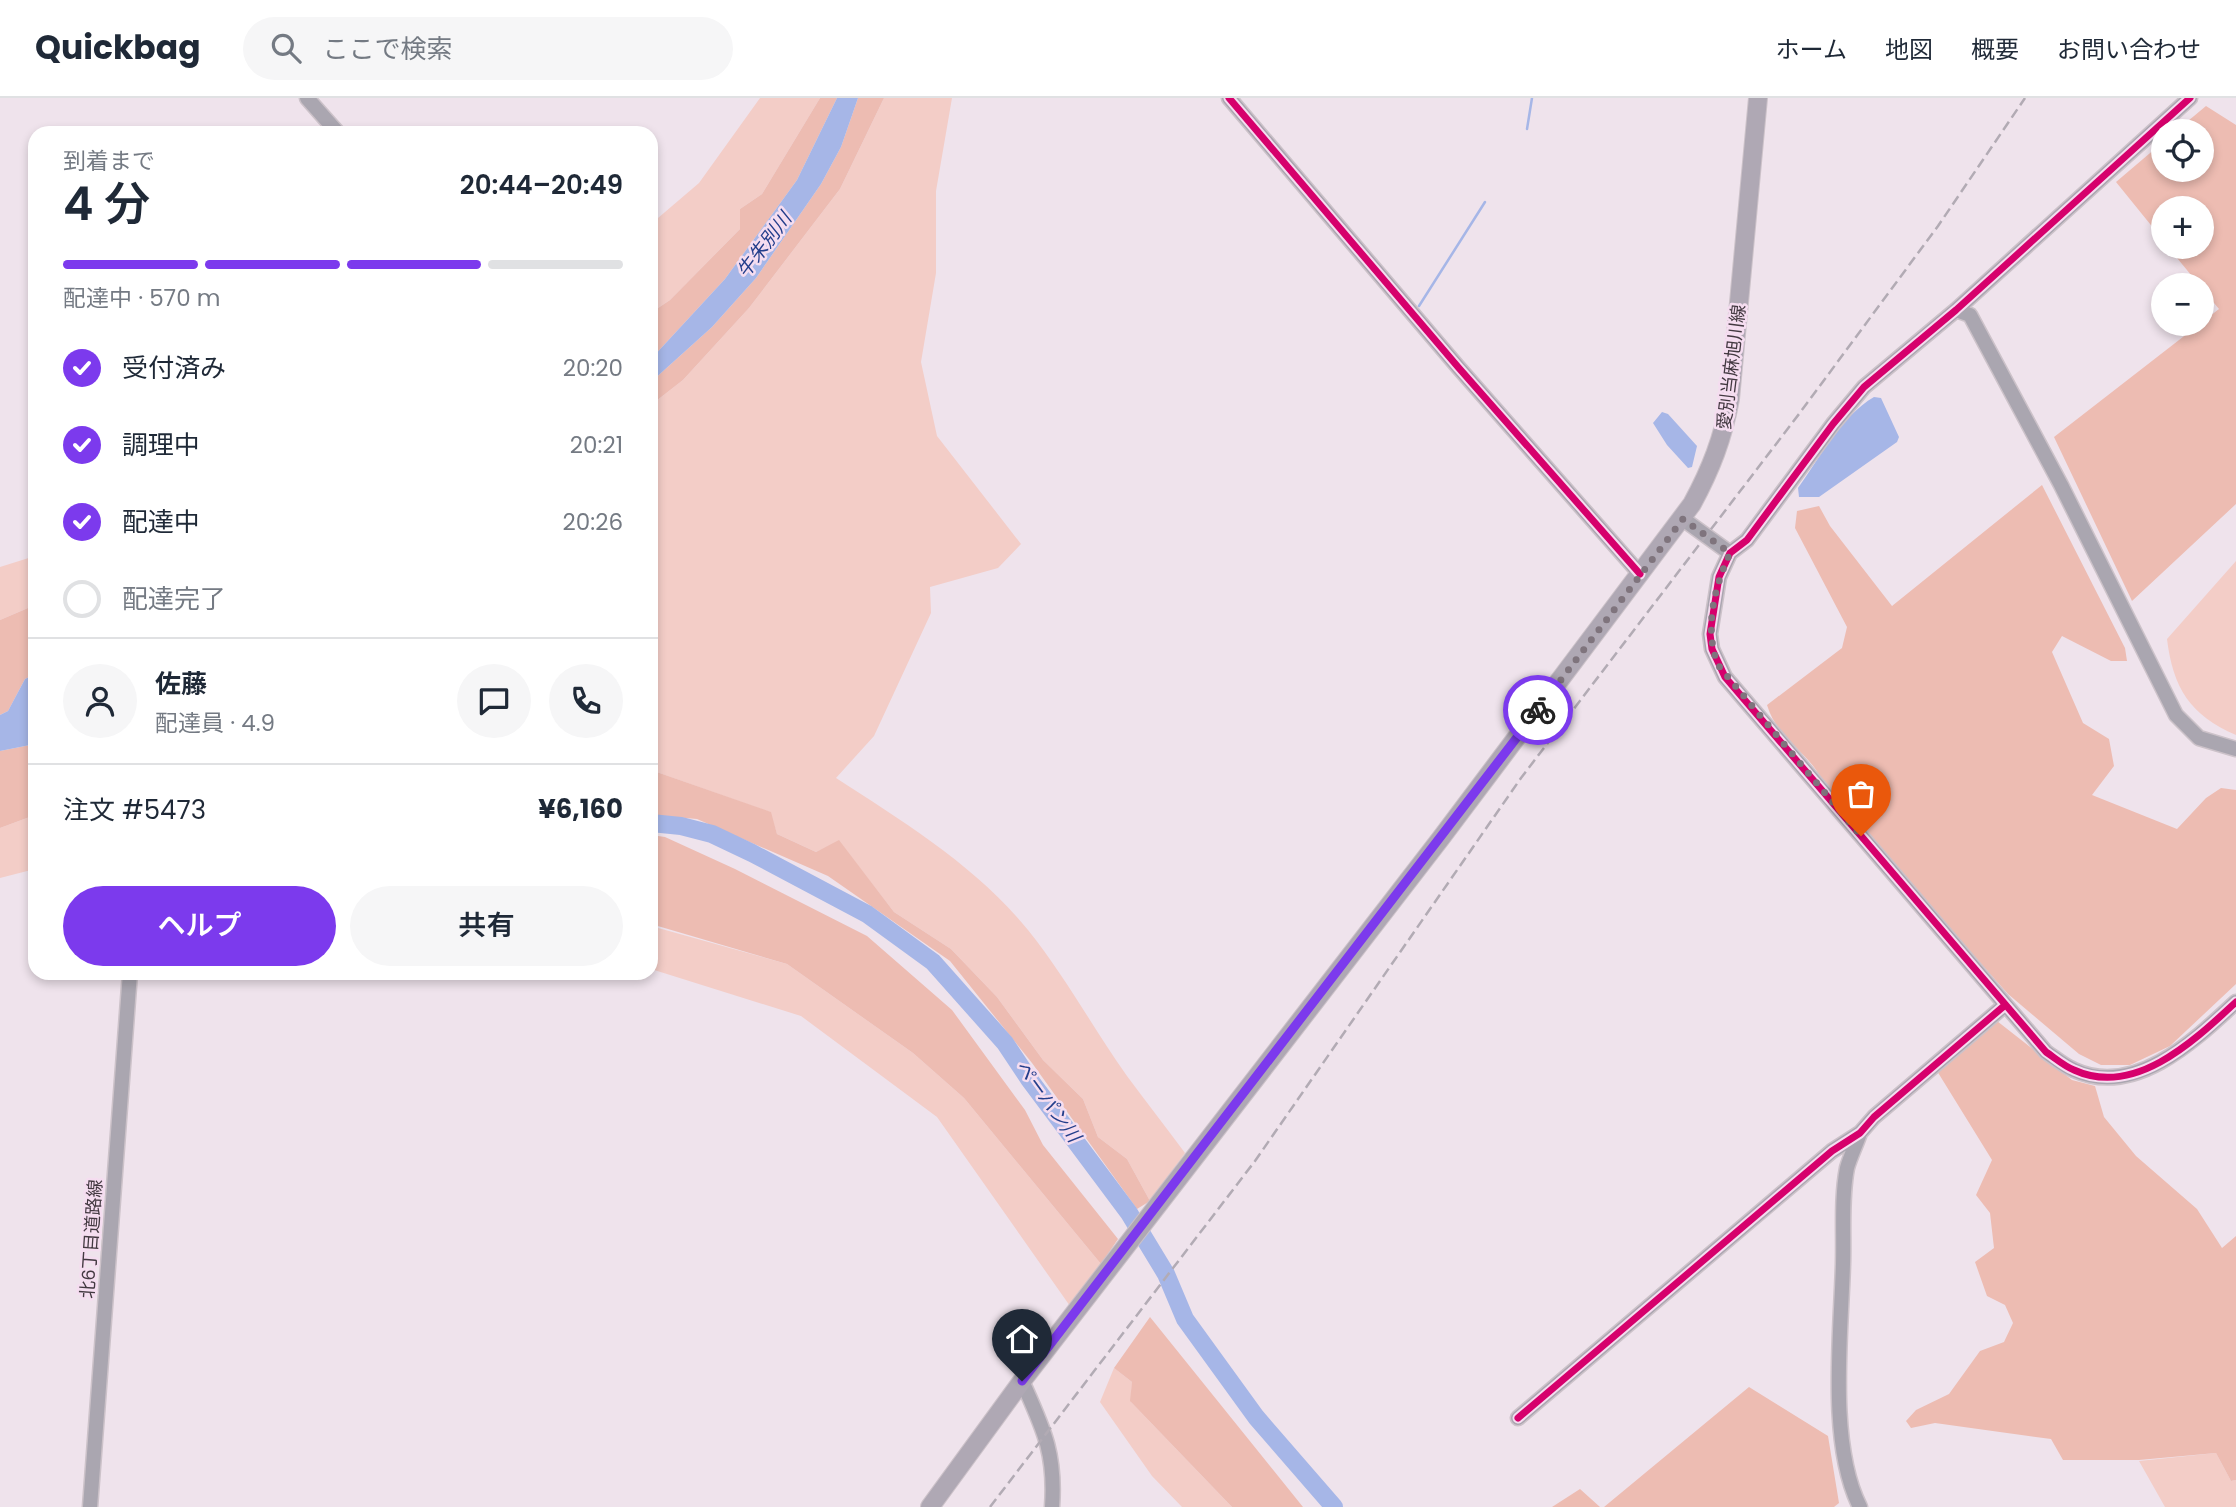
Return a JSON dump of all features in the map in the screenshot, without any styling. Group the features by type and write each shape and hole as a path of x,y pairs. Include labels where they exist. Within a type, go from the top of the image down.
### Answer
{"main road":[{"name":"愛別当麻旭川線","path":"930,1507 1022,1381 1683,519 1712,467 1723,436 1730,399 1758,98"}],"street":[{"path":"307,98 332,126"},
{"path":"1228,98 1466,377 1640,574"},
{"path":"2190,98 1956,310 1864,387 1804,462 1747,540 1730,553 1719,577 1710,634 1718,665 2004,1006 2046,1052 2074,1070 2113,1077 2154,1066 2172,1055 2236,1002"},
{"path":"1956,310 1970,315 2061,485 2176,715 2199,738 2236,749"},
{"path":"1683,519 1730,553"},
{"name":"北6丁目道路線","path":"90,1507 129,980"},
{"path":"1518,1418 1832,1151 1860,1133 1874,1117 2004,1006"},
{"path":"1860,1133 1847,1168 1844,1204 1840,1401 1840,1444 1845,1470 1860,1507"},
{"path":"1022,1381 1046,1435 1052,1456 1052,1507"}],"shaded area":[{"path":"760,98 820,98 762,194 740,209 740,229 670,300 658,308 658,218 699,183"},
{"path":"820,98 837,98 797,180 725,279 658,351 658,308 670,300 740,229 740,209 762,194"},
{"path":"858,98 884,98 840,189 749,308 683,380 658,400 658,376 712,327 756,278 821,184 841,147"},
{"path":"884,98 952,98 936,191 936,273 921,362 937,436 1021,544 998,568 930,587 931,613 874,736 836,778 962,865 986,885 1028,930 1127,1076 1185,1153 1150,1201 1127,1159 1098,1137 1083,1099 1043,1060 997,997 951,949 894,912 839,841 816,852 777,834 770,812 658,772 658,400 683,380 749,308 840,189"},
{"path":"2206,106 2236,125 2236,504 2132,601 2054,437 2184,336 2214,336 2214,313 2219,309 2214,303 2214,273 2189,273 2178,259 2214,259 2214,196 2151,196 2151,225 2116,182 2151,152 2151,182 2214,182 2214,119 2190,119"},
{"path":"2042,485 2125,648 2127,661 2111,661 2062,636 2052,652 2083,723 2109,739 2114,766 2092,795 2177,829 2206,798 2221,788 2236,790 2236,984 2170,1046 2130,1065 2101,1065 2079,1054 2008,994 1826,789 1813,766 1779,728 1767,705 1842,648 1847,627 1795,528 1797,511 1819,506 1830,526 1892,606"},
{"path":"28,558 28,608 0,620 0,567"},
{"path":"2236,561 2236,735 2207,718 2186,698 2174,672 2167,639"},
{"path":"28,608 28,678 8,711 0,715 0,620"},
{"path":"28,745 28,818 0,828 0,751"},
{"path":"658,772 771,812 777,834 816,852 839,840 894,912 951,949 997,997 1043,1060 1083,1099 1098,1137 1127,1159 1150,1201 1137,1209 1032,1063 950,961 828,876 697,819 658,816"},
{"path":"28,818 28,871 0,878 0,828"},
{"path":"658,836 735,869 867,936 952,1010 1025,1110 1043,1145 1118,1239 1101,1264 964,1098 913,1053 787,964 658,926"},
{"path":"658,928 787,964 913,1053 964,1098 1101,1264 1070,1306 937,1117 801,1016 658,971"},
{"path":"1997,1021 2072,1080 2095,1086 2104,1117 2136,1156 2197,1209 2222,1248 2236,1236 2236,1480 2231,1481 2216,1453 2139,1460 2063,1460 2051,1439 1935,1423 1911,1428 1906,1421 1916,1410 1949,1394 1980,1351 2004,1342 2013,1323 2005,1305 1987,1296 1975,1262 1994,1248 1990,1213 1976,1195 1992,1160 1937,1071"},
{"path":"1150,1317 1303,1507 1232,1507 1130,1401 1132,1382 1114,1368"},
{"path":"1114,1368 1132,1382 1131,1402 1232,1507 1182,1507 1152,1476 1100,1402"},
{"path":"1749,1387 1828,1436 1839,1503 1834,1507 1604,1507"},
{"path":"2216,1453 2231,1481 2236,1480 2236,1507 2165,1507 2139,1461"},
{"path":"1580,1489 1600,1507 1552,1507"}],"water":[{"name":"牛朱別川","path":"837,98 858,98 841,147 821,184 756,278 712,327 658,376 658,351 725,279 797,180"},
{"path":"1874,397 1881,398 1899,437 1897,442 1819,497 1799,497 1798,488 1841,426"},
{"path":"1662,412 1668,414 1697,446 1692,467 1688,468 1667,445 1653,423"},
{"path":"28,678 28,745 0,751 0,715 8,711"}],"waterway":[{"path":"1527,129 1532,98"},
{"path":"1419,306 1485,202"},
{"name":"ペーパン川","path":"658,824 712,834 752,853 867,914 933,962 1005,1043 1129,1213 1166,1274 1185,1319 1256,1417 1334,1507"}],"railway":[{"path":"990,1507 1255,1161 1521,778 1799,414 1938,226 2025,98"}],"cycle path":[{"path":"1229,98 1458,367 1640,574"},
{"path":"2190,98 1956,310 1864,387 1833,424 1747,540 1730,553 1719,577 1710,634 1712,649 1725,677 2046,1052 2060,1062 2074,1070 2097,1077 2119,1077 2141,1071 2183,1048 2236,1002"},
{"path":"1518,1418 1832,1151 1860,1133 1874,1117 2004,1006"}],"way so far":[{"path":"1538,710 1683,519 1730,553 1719,577 1710,634 1718,665 1861,836"}],"route":[{"path":"1022,1381 1538,710"}]}
